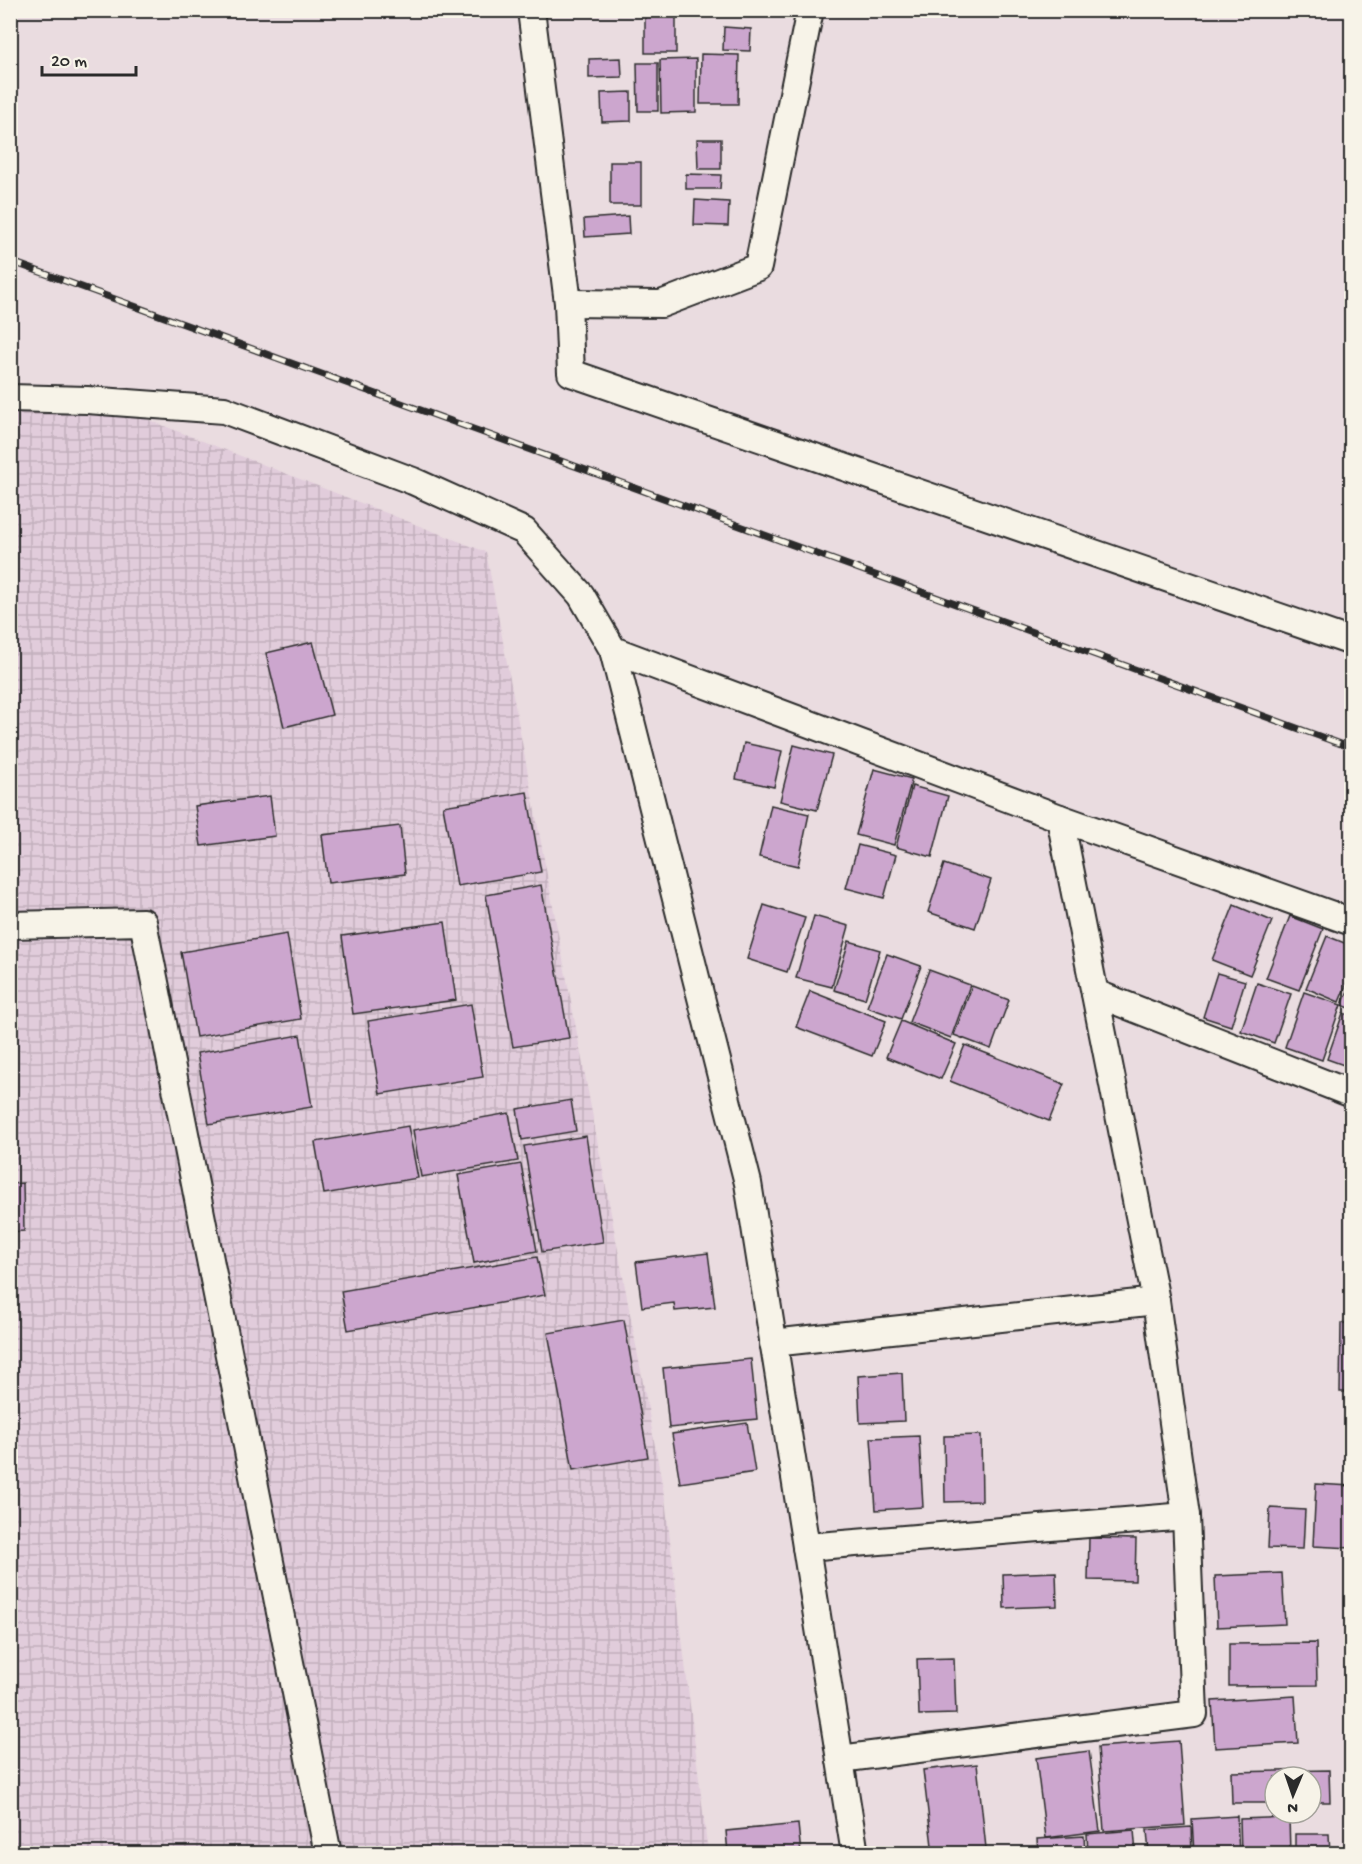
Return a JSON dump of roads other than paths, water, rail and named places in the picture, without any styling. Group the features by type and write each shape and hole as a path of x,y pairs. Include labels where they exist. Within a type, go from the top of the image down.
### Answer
{"street":[{"path":"531,10 568,303 571,373 1352,642"},
{"path":"568,303 661,304 758,267 810,10"},
{"path":"10,398 87,400 224,410 413,481 524,531 581,595 613,650 747,1182 855,1854"},
{"path":"613,650 1060,818 1352,922"},
{"path":"840,1759 1194,1714 1186,1515 1156,1301 1060,818"},
{"path":"10,925 143,922 328,1854"},
{"path":"1095,993 1352,1094"},
{"path":"773,1342 1156,1301"},
{"path":"806,1547 1186,1515"}],"railway":[{"path":"10,261 1352,748"}]}
